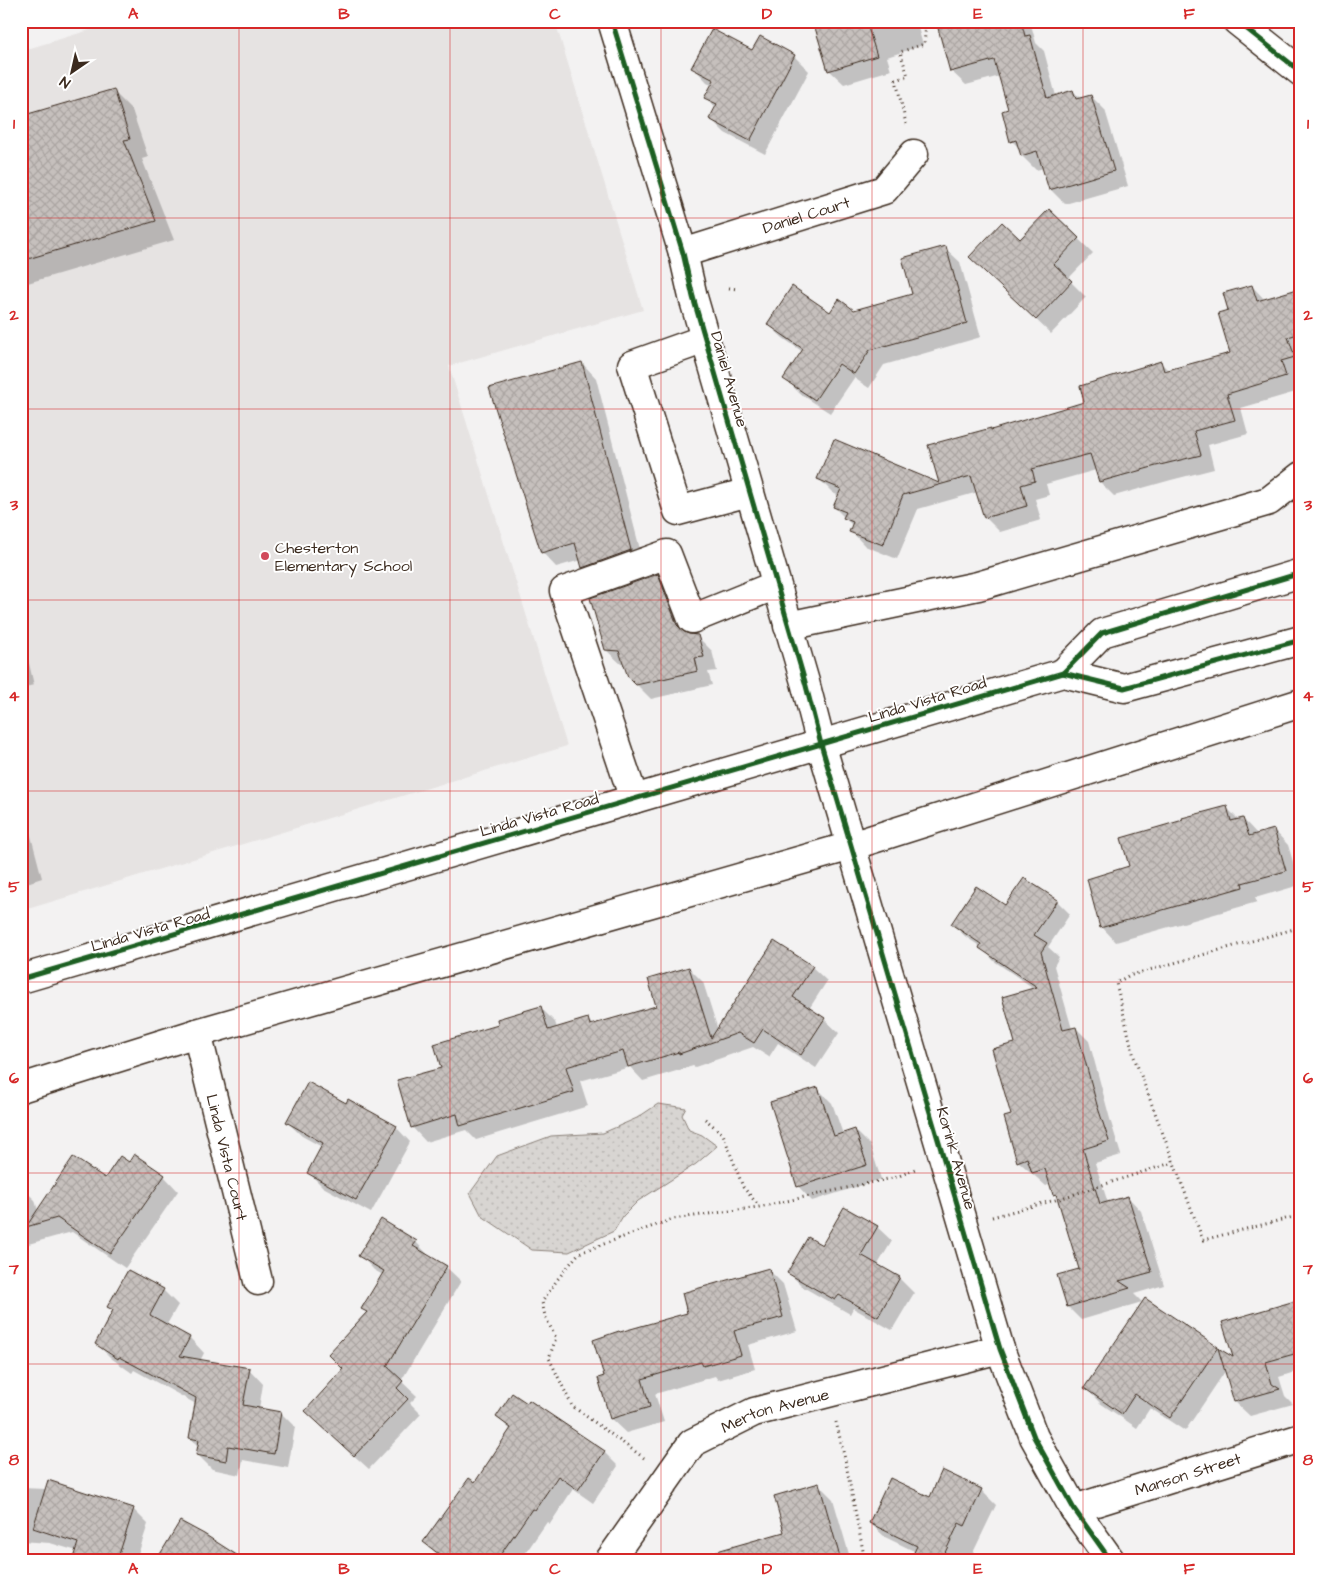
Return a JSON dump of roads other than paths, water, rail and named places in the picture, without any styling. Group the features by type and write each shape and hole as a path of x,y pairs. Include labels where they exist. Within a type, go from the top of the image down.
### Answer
{"street":[{"name":"Daniel Avenue","path":"612,21 684,253 693,297 805,682 821,744"},
{"path":"1237,21 1301,72"},
{"name":"Daniel Court","path":"684,253 884,190 914,154"},
{"path":"705,339 632,365 678,511 749,492"},
{"path":"788,626 978,586 1269,501 1301,476"},
{"path":"634,799 564,591 667,554 692,619 776,585"},
{"path":"1301,573 1102,632 1063,673 1124,688 1301,640"},
{"name":"Linda Vista Road","path":"21,979 1063,673"},
{"path":"21,1088 197,1033 851,846 1301,704"},
{"name":"Korink Avenue","path":"821,744 1000,1349 1034,1437 1074,1509 1111,1561"},
{"name":"Linda Vista Court","path":"197,1033 258,1281"},
{"name":"Merton Avenue","path":"609,1561 692,1443 754,1412 1000,1349"},
{"name":"Manson Street","path":"1074,1509 1301,1438"}],"place":[{"name":"Chesterton Elementary School","path":"265,556"}]}
